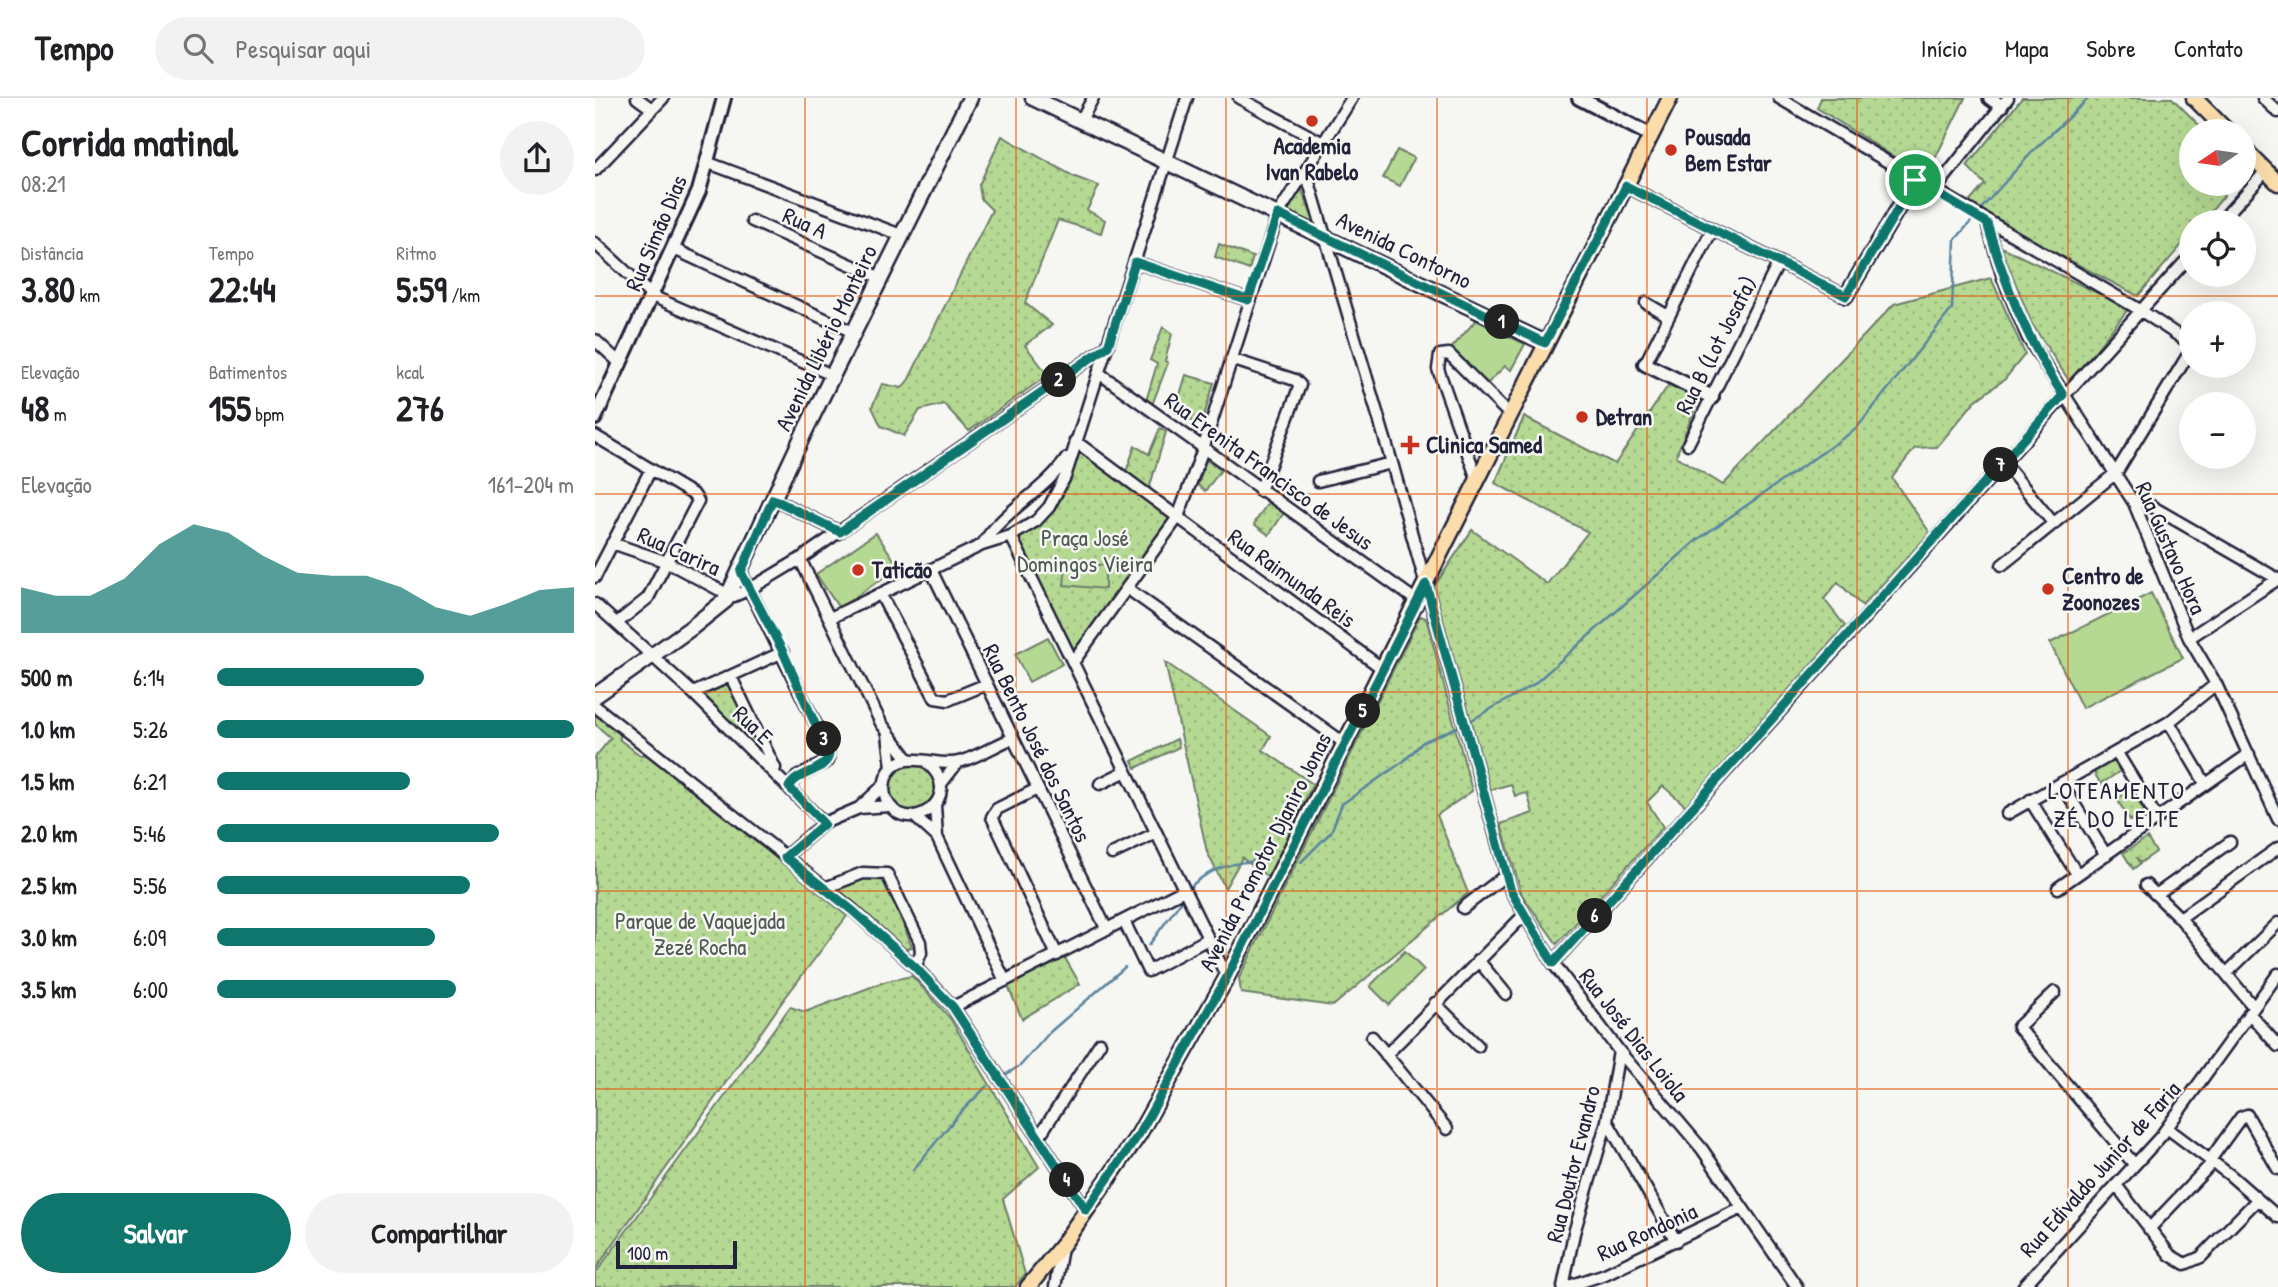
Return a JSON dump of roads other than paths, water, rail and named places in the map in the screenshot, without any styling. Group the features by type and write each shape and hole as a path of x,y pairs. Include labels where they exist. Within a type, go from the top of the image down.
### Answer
{"main road":[{"name":"Avenida Libério Monteiro","path":"727,597 853,332 970,98"},
{"name":"Avenida Contorno","path":"1033,98 1545,343"},
{"path":"1545,343 1670,98"},
{"path":"2194,98 2215,119"},
{"path":"2256,161 2278,183"},
{"name":"Avenida Promotor Djaniro Jonas","path":"1028,1287 1063,1244 1139,1134 1227,977 1347,745 1545,343"},
{"path":"595,696 652,657 727,597"}],"street":[{"path":"637,98 652,109"},
{"path":"595,170 663,98"},
{"name":"Rua Simão Dias","path":"595,418 699,191 724,98"},
{"path":"1081,120 1093,98"},
{"path":"993,538 1011,536 1036,521 1049,507 1061,487 1187,98"},
{"path":"1239,98 1323,143"},
{"path":"1074,661 1178,517 1203,449 1248,300 1278,214 1352,98"},
{"path":"1579,98 1650,135"},
{"path":"1779,98 1987,223 2140,310 2179,336"},
{"path":"1934,191 2004,102 1990,98"},
{"path":"2263,98 2278,113"},
{"path":"706,162 901,235"},
{"path":"2231,210 2266,171"},
{"name":"Rua José Dias Loiola","path":"1306,172 1392,463 1506,875 1523,916 1553,963 1619,1051 1702,1149 1796,1285"},
{"path":"1626,186 1846,296 1915,180"},
{"name":"Rua A","path":"752,221 881,278"},
{"name":"Rua Gustavo Hora","path":"1987,223 2015,309 2042,364 2134,503 2189,638 2216,684 2278,819"},
{"path":"1712,230 1645,364 1712,397"},
{"path":"595,243 652,296 832,376"},
{"path":"674,248 853,332"},
{"path":"1135,262 1248,300"},
{"name":"Rua B (Lot Josafa)","path":"1688,444 1779,262"},
{"path":"1553,963 2179,268"},
{"path":"1646,303 1668,316"},
{"path":"595,340 621,364"},
{"path":"727,597 750,589 800,559 1108,346"},
{"path":"1478,482 1438,369 1440,355 1449,354 1511,416"},
{"path":"1231,359 1295,380 1300,385 1300,392 1261,491"},
{"path":"2002,565 2116,473 2179,370"},
{"name":"Rua Erenita Francisco de Jesus","path":"1099,373 1417,601"},
{"path":"595,436 694,495 698,506 648,598 617,623"},
{"path":"1074,445 1178,517"},
{"path":"830,618 932,572 993,538 1051,478 1074,445"},
{"path":"2003,462 2054,524"},
{"path":"1318,481 1392,463"},
{"path":"595,577 650,471"},
{"path":"773,499 840,532"},
{"path":"2134,503 2139,499 2278,579 2189,638"},
{"name":"Rua Raimunda Reis","path":"1178,517 1384,669"},
{"path":"1011,536 1227,977"},
{"name":"Rua Carira","path":"612,543 667,562 727,597"},
{"path":"800,559 888,733 908,759"},
{"path":"741,572 783,652 829,755 822,766 797,777 789,787"},
{"name":"Rua Bento José dos Santos","path":"932,572 1107,930"},
{"path":"1128,589 1347,745"},
{"path":"881,595 935,698 948,700 987,684"},
{"name":"Rua E","path":"595,604 779,776 824,824"},
{"path":"693,694 783,652"},
{"path":"731,677 779,776"},
{"path":"2007,814 2169,722 2216,684"},
{"path":"595,706 825,888 915,967 953,1007 1086,1210"},
{"path":"2169,722 2206,783"},
{"path":"785,857 824,824 859,808 884,785 892,767 888,733"},
{"path":"892,767 908,759 927,763 958,762 1013,738"},
{"path":"2117,753 2157,818"},
{"path":"2058,888 2249,754"},
{"path":"958,762 941,784 935,806 937,836 1005,981"},
{"path":"927,763 934,768 941,784"},
{"path":"1100,783 1126,771"},
{"path":"2061,783 2106,855"},
{"path":"884,785 890,806 901,814 914,816 937,836"},
{"path":"1037,789 997,809 992,817 1057,956"},
{"path":"2030,800 2077,874"},
{"path":"859,808 890,806"},
{"path":"914,816 935,806"},
{"path":"1112,854 1156,833"},
{"path":"2157,894 2230,842"},
{"path":"2181,918 2278,848"},
{"path":"825,888 863,873 887,874 920,942 921,953 915,967"},
{"path":"1463,908 1506,875"},
{"path":"2146,884 2181,918 2228,972 2278,1046"},
{"path":"953,1007 1184,890"},
{"path":"1386,1055 1523,916"},
{"path":"1124,921 1149,971 1208,939"},
{"path":"2228,972 2278,923"},
{"path":"1478,960 1506,994"},
{"name":"Rua Edivaldo Junior de Faria","path":"2023,1287 2167,1128 2278,974"},
{"path":"2056,992 2018,1027 2134,1164"},
{"path":"1435,1003 1478,1046"},
{"path":"1372,1037 1447,1129"},
{"path":"1038,1138 1100,1043"},
{"name":"Rua Doutor Evandro","path":"1564,1287 1574,1233 1607,1121 1619,1051"},
{"path":"2149,1229 2212,1161 2241,1117 2247,1115 2278,1169"},
{"path":"1607,1121 1676,1241"},
{"path":"2167,1128 2212,1161 2278,1217"},
{"path":"2116,1185 2149,1229 2179,1262 2192,1263 2257,1200"},
{"name":"Rua Rondonia","path":"1564,1287 1605,1274 1742,1208"},
{"path":"1055,1287 1063,1244"},
{"path":"1605,1274 1608,1287"},
{"path":"1783,1287 1796,1285"}],"waterway":[{"path":"1979,211 2034,150 2089,98"},
{"path":"1468,722 1533,685 1697,540 1856,429 1952,309 1955,240 1974,218"},
{"path":"1301,862 1331,832 1342,804 1404,761 1423,742 1462,725"},
{"path":"1190,887 1206,874 1224,866 1264,861"},
{"path":"1149,945 1182,900"},
{"path":"1005,1075 1021,1065 1050,1032 1125,967"},
{"path":"913,1170 959,1114 987,1086"}],"place":[{"name":"Academia Ivan Rabelo","path":"1312,121"},
{"name":"Pousada Bem Estar","path":"1671,150"},
{"name":"Detran","path":"1582,417"},
{"name":"Clinica Samed","path":"1410,445"},
{"name":"Taticão","path":"858,570"},
{"name":"Centro de Zoonozes","path":"2048,589"}],"district":[{"name":"LOTEAMENTO ZÉ DO LEITE","path":"2117,805"}],"park label":[{"name":"Praça José Domingos Vieira","path":"1085,551"},
{"name":"Parque de Vaquejada Zezé Rocha","path":"700,934"}]}
